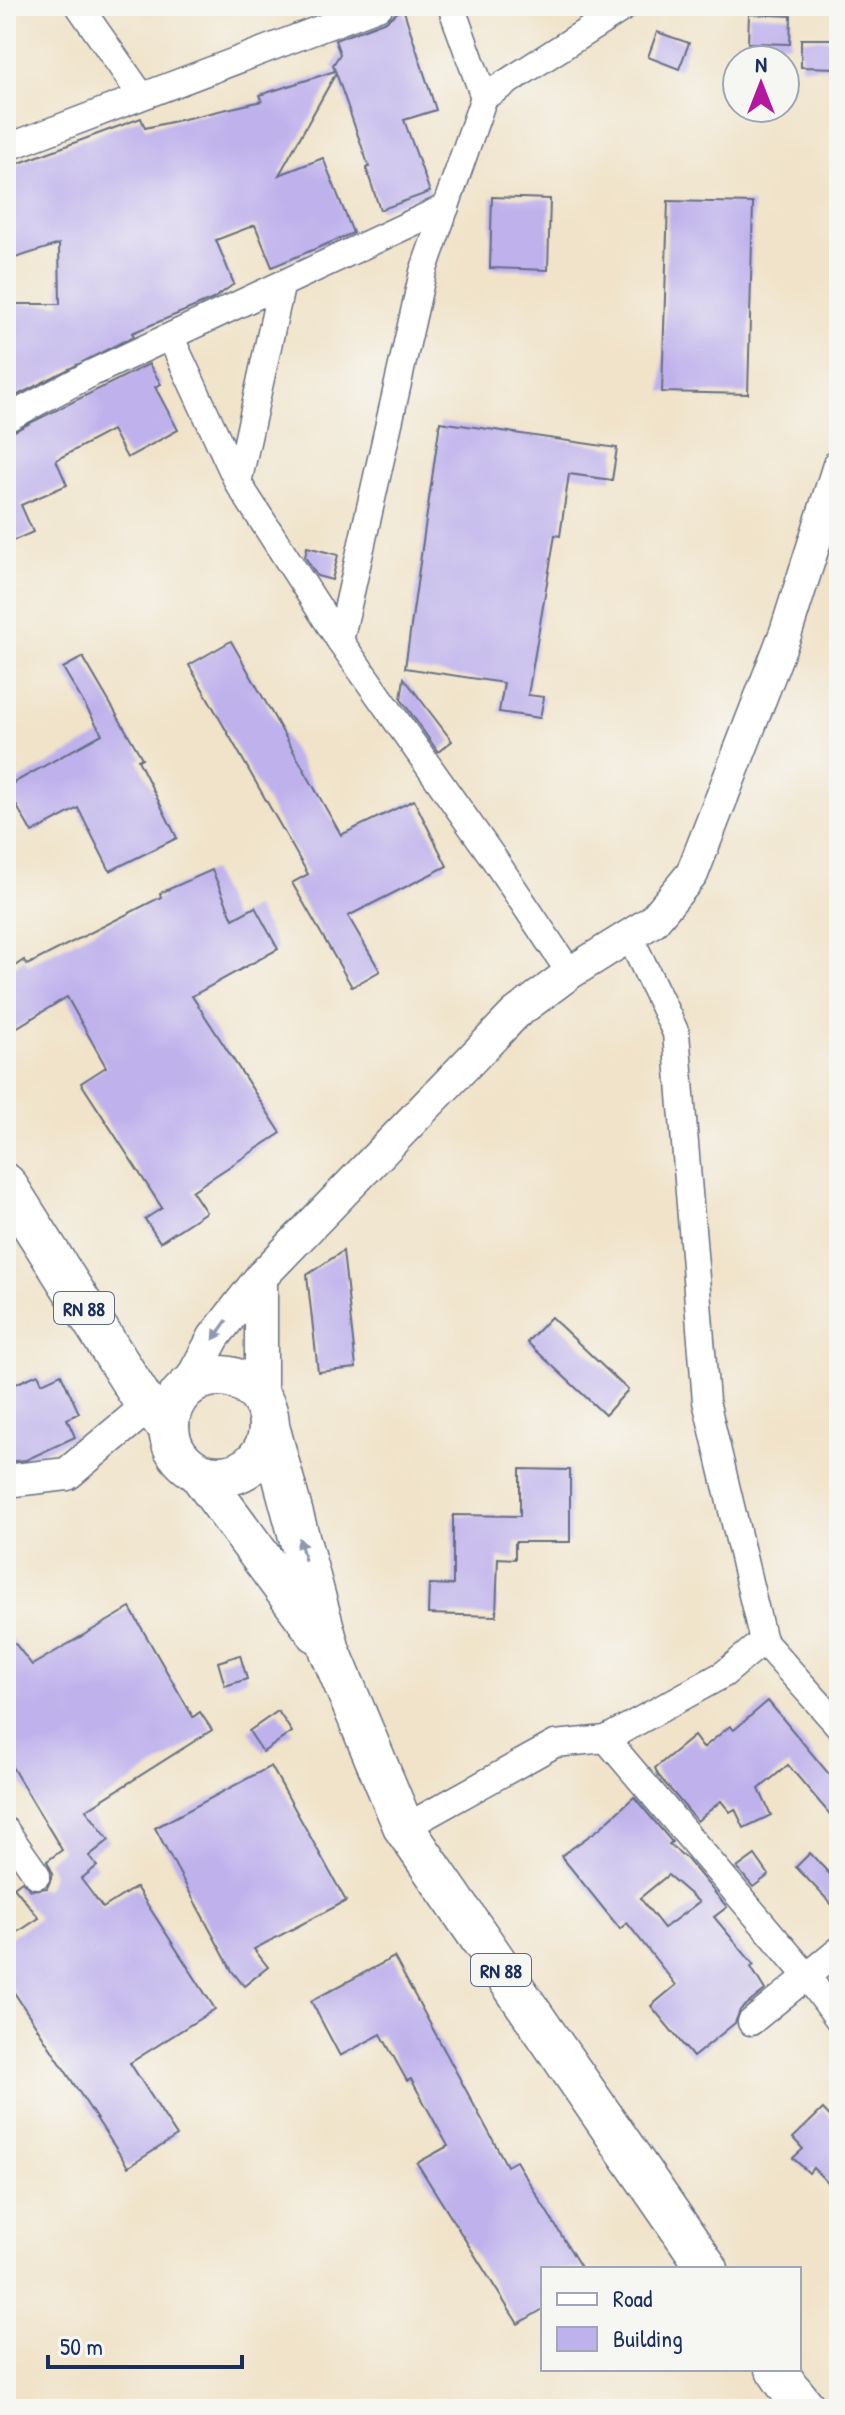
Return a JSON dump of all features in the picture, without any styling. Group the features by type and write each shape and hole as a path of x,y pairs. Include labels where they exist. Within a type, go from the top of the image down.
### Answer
{"main road":[{"name":"RN 88","path":"6,1184 158,1416"},
{"path":"226,1377 252,1389 265,1413 261,1453 240,1472 212,1476 198,1472 176,1453 158,1416 170,1412 186,1389 198,1381 226,1377"},
{"name":"RN 88","path":"265,1413 330,1651 404,1828 707,2267"},
{"name":"RN 88","path":"198,1472 330,1651"}],"street":[{"path":"79,6 141,95"},
{"path":"6,148 380,6"},
{"path":"451,6 484,97"},
{"path":"340,641 423,272 484,97 626,6"},
{"path":"6,419 92,373 446,207"},
{"path":"238,483 281,287"},
{"path":"171,338 238,483 340,641 570,973"},
{"path":"186,1389 214,1337 261,1277 515,1014 570,973 653,921 692,874 786,632 839,465"},
{"path":"629,935 676,1033 706,1401 763,1641 839,1726"},
{"path":"261,1277 265,1413"},
{"path":"6,1481 67,1474 158,1416"},
{"path":"404,1828 555,1744 606,1739 724,1674 763,1641"},
{"path":"606,1739 807,1976 839,2020"},
{"path":"6,1831 37,1875"},
{"path":"751,2022 839,1950"}],"building":[{"path":"403,8 436,110 404,120 430,192 380,210 366,168 369,167 336,73 279,175 323,158 353,233 272,267 255,225 216,240 234,284 213,299 132,333 134,336 6,401 6,304 60,304 59,244 6,261 6,168 141,118 145,128 262,101 260,95 335,71 333,65 340,54 335,40 386,21"},
{"path":"749,14 791,16 790,44 748,43"},
{"path":"657,32 689,43 679,69 648,57"},
{"path":"801,39 839,39 839,68 801,67"},
{"path":"492,197 550,199 548,270 490,268"},
{"path":"668,201 753,203 748,394 662,392"},
{"path":"149,364 161,384 155,387 178,430 127,458 112,430 56,460 67,485 21,505 33,532 6,544 6,435"},
{"path":"440,422 617,448 612,480 569,474 560,536 555,535 528,695 544,697 540,718 499,712 504,683 405,668"},
{"path":"307,547 338,555 332,580 317,576 305,557"},
{"path":"231,641 341,835 414,800 447,866 348,916 380,971 352,987 292,883 308,874 189,665"},
{"path":"83,657 142,758 138,760 177,838 110,871 78,808 32,833 6,787 102,734 63,668"},
{"path":"404,678 452,741 438,752 401,699"},
{"path":"212,870 233,919 255,907 278,949 192,996 281,1133 192,1191 206,1212 160,1242 145,1219 162,1208 81,1083 106,1067 67,997 6,1034 6,972 24,960 27,965 161,897 160,893"},
{"path":"343,1251 356,1368 318,1372 307,1275"},
{"path":"551,1317 628,1390 605,1415 527,1342"},
{"path":"38,1374 42,1383 61,1374 79,1413 67,1419 75,1437 26,1460 6,1462 6,1388"},
{"path":"520,1469 570,1470 570,1542 515,1542 515,1559 498,1558 496,1616 428,1614 429,1584 453,1585 453,1515 520,1516"},
{"path":"130,1608 193,1717 200,1712 212,1730 86,1810 109,1840 89,1856 97,1866 81,1879 103,1908 136,1887 215,2009 130,2063 177,2136 128,2167 6,1980 6,1940 39,1918 14,1887 22,1881 31,1890 47,1888 53,1874 47,1861 62,1850 6,1757 6,1632 32,1665"},
{"path":"240,1655 247,1679 225,1686 218,1662"},
{"path":"768,1701 839,1786 839,1825 788,1765 759,1789 771,1815 744,1828 735,1809 730,1812 721,1801 697,1821 658,1775 655,1768 694,1736 703,1748 730,1726 734,1730"},
{"path":"278,1711 292,1732 263,1752 249,1731"},
{"path":"271,1766 346,1901 254,1949 268,1967 244,1986 232,1971 155,1828"},
{"path":"634,1797 672,1842 669,1844 687,1859 727,1907 714,1917 754,1965 751,1967 765,1990 740,2010 735,2023 693,2057 651,2006 676,1985 627,1923 620,1929 561,1856 599,1829","holes":["668,1875 699,1902 664,1928 640,1898"]},
{"path":"810,1853 839,1884 839,1912 796,1867"},
{"path":"755,1855 769,1875 753,1887 737,1868"},
{"path":"394,1957 507,2166 516,2161 581,2267 541,2267 541,2310 518,2324 417,2163 448,2146 411,2079 407,2081 381,2034 340,2056 311,2001"},
{"path":"823,2109 839,2126 839,2194 813,2168 809,2173 793,2158 803,2149 793,2138"}]}
